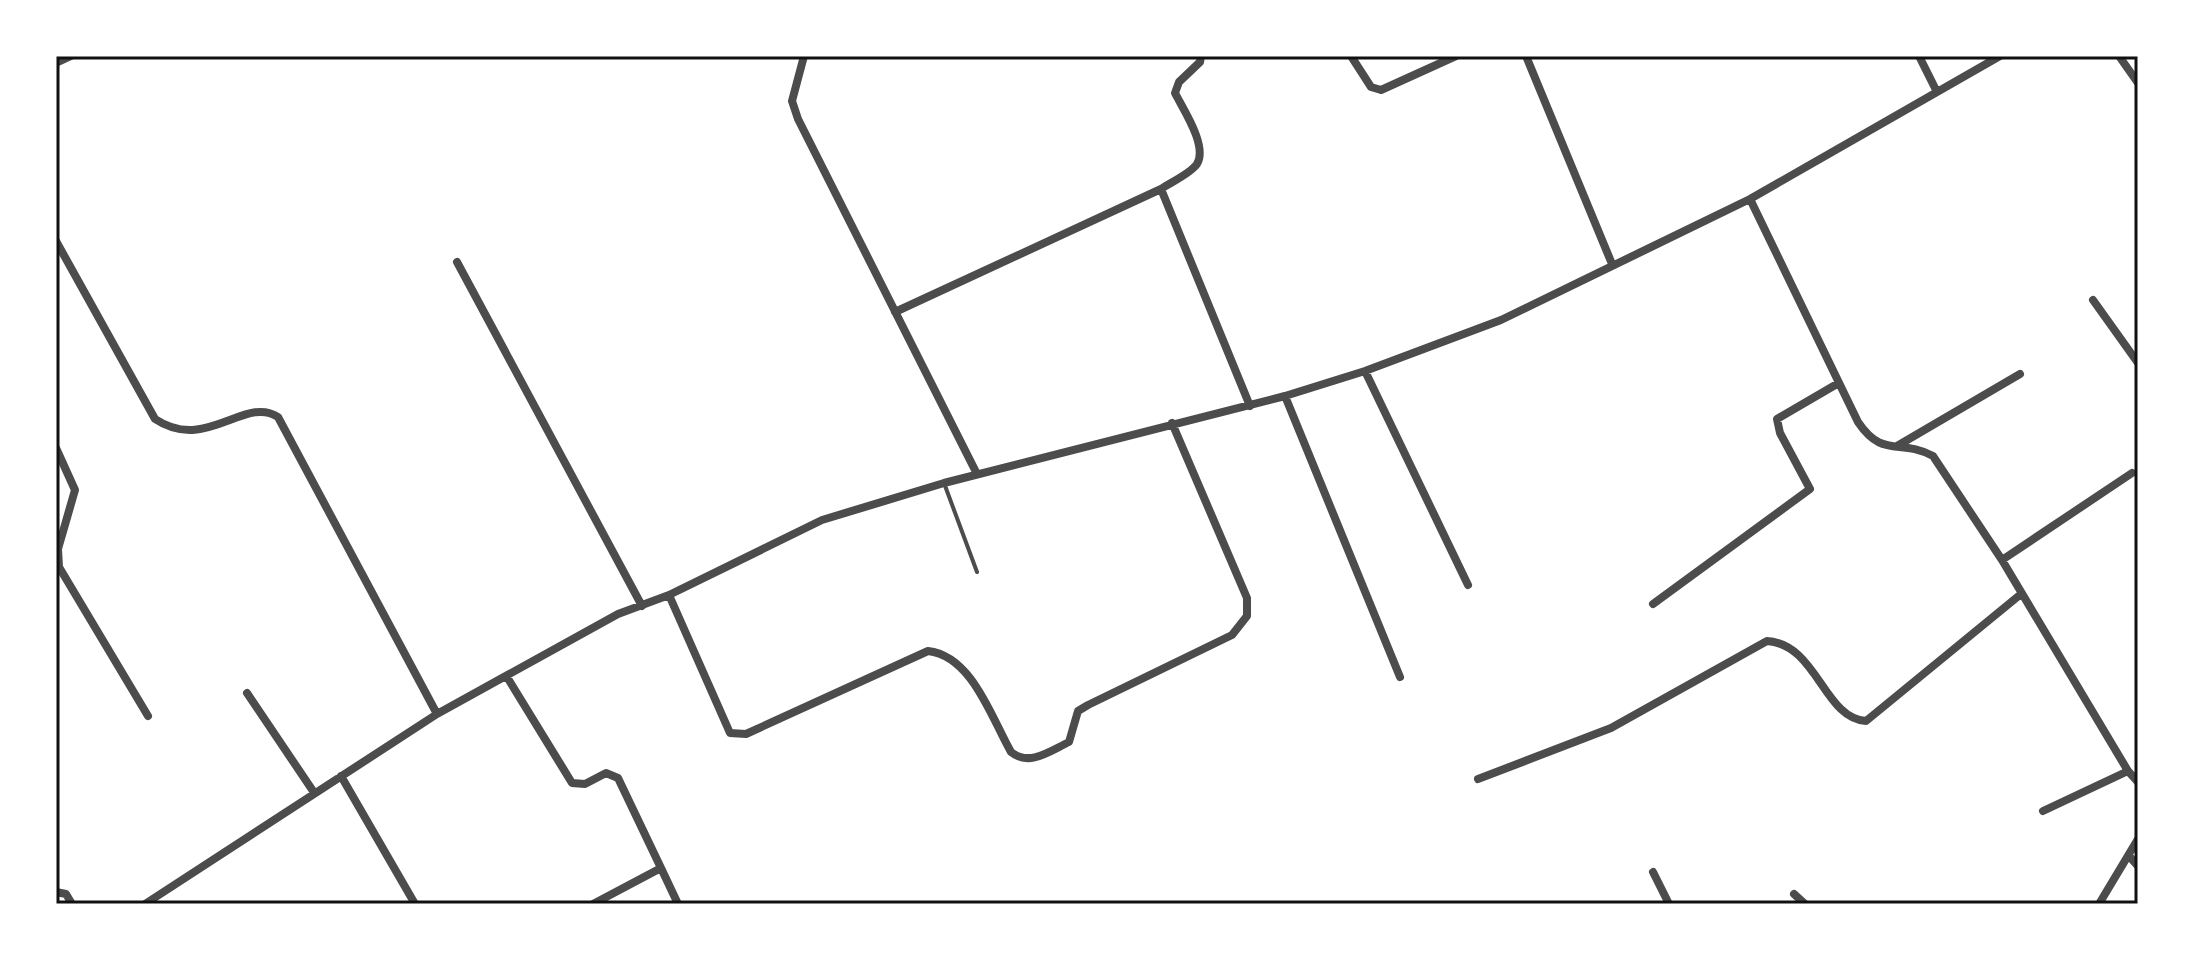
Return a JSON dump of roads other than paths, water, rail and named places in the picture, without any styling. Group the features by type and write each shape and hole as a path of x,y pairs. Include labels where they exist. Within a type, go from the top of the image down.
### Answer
{"street":[{"path":"56,63 71,56"},
{"path":"804,56 792,101 798,119 977,474"},
{"path":"895,312 1161,189 1196,165 1199,158 1197,141 1175,93 1179,82 1200,62 1201,56"},
{"path":"1351,56 1371,87 1381,90 1456,56"},
{"path":"1526,56 1612,264"},
{"path":"1919,56 1937,92"},
{"path":"145,904 313,791 437,714 618,614 669,595 822,520 977,474 1285,396 1365,371 1501,320 1750,199 2000,56"},
{"path":"2119,56 2138,83"},
{"path":"1161,189 1250,406"},
{"path":"1750,199 1837,384 1870,440 1882,446 1916,447 1933,456 2002,560 2128,771 2138,782"},
{"path":"56,241 155,419 169,429 191,433 256,412 278,417 437,714"},
{"path":"457,262 642,606"},
{"path":"2093,300 2138,363"},
{"path":"1365,371 1468,585"},
{"path":"1896,446 2020,374"},
{"path":"1653,604 1810,489 1780,433 1777,419 1837,384"},
{"path":"1285,396 1400,677"},
{"path":"669,595 730,733 735,736 746,734 928,651 942,653 958,662 1011,752 1018,758 1029,760 1069,742 1078,711 1232,635 1247,616 1247,598 1172,423"},
{"path":"56,448 75,490 58,549 59,567 148,716"},
{"path":"2002,560 2132,473"},
{"path":"1478,779 1611,728 1767,641 1793,649 1848,716 1866,721 2021,594"},
{"path":"507,677 572,783 585,784 606,773 618,778 678,904"},
{"path":"247,693 313,791"},
{"path":"2043,811 2128,771"},
{"path":"341,776 415,904"},
{"path":"2099,904 2138,839"},
{"path":"2129,856 2138,866"},
{"path":"593,904 661,868"},
{"path":"1653,872 1669,904"},
{"path":"56,892 66,894 72,904"},
{"path":"1794,894 1805,904"}],"lane":[{"path":"944,483 977,572"}]}
